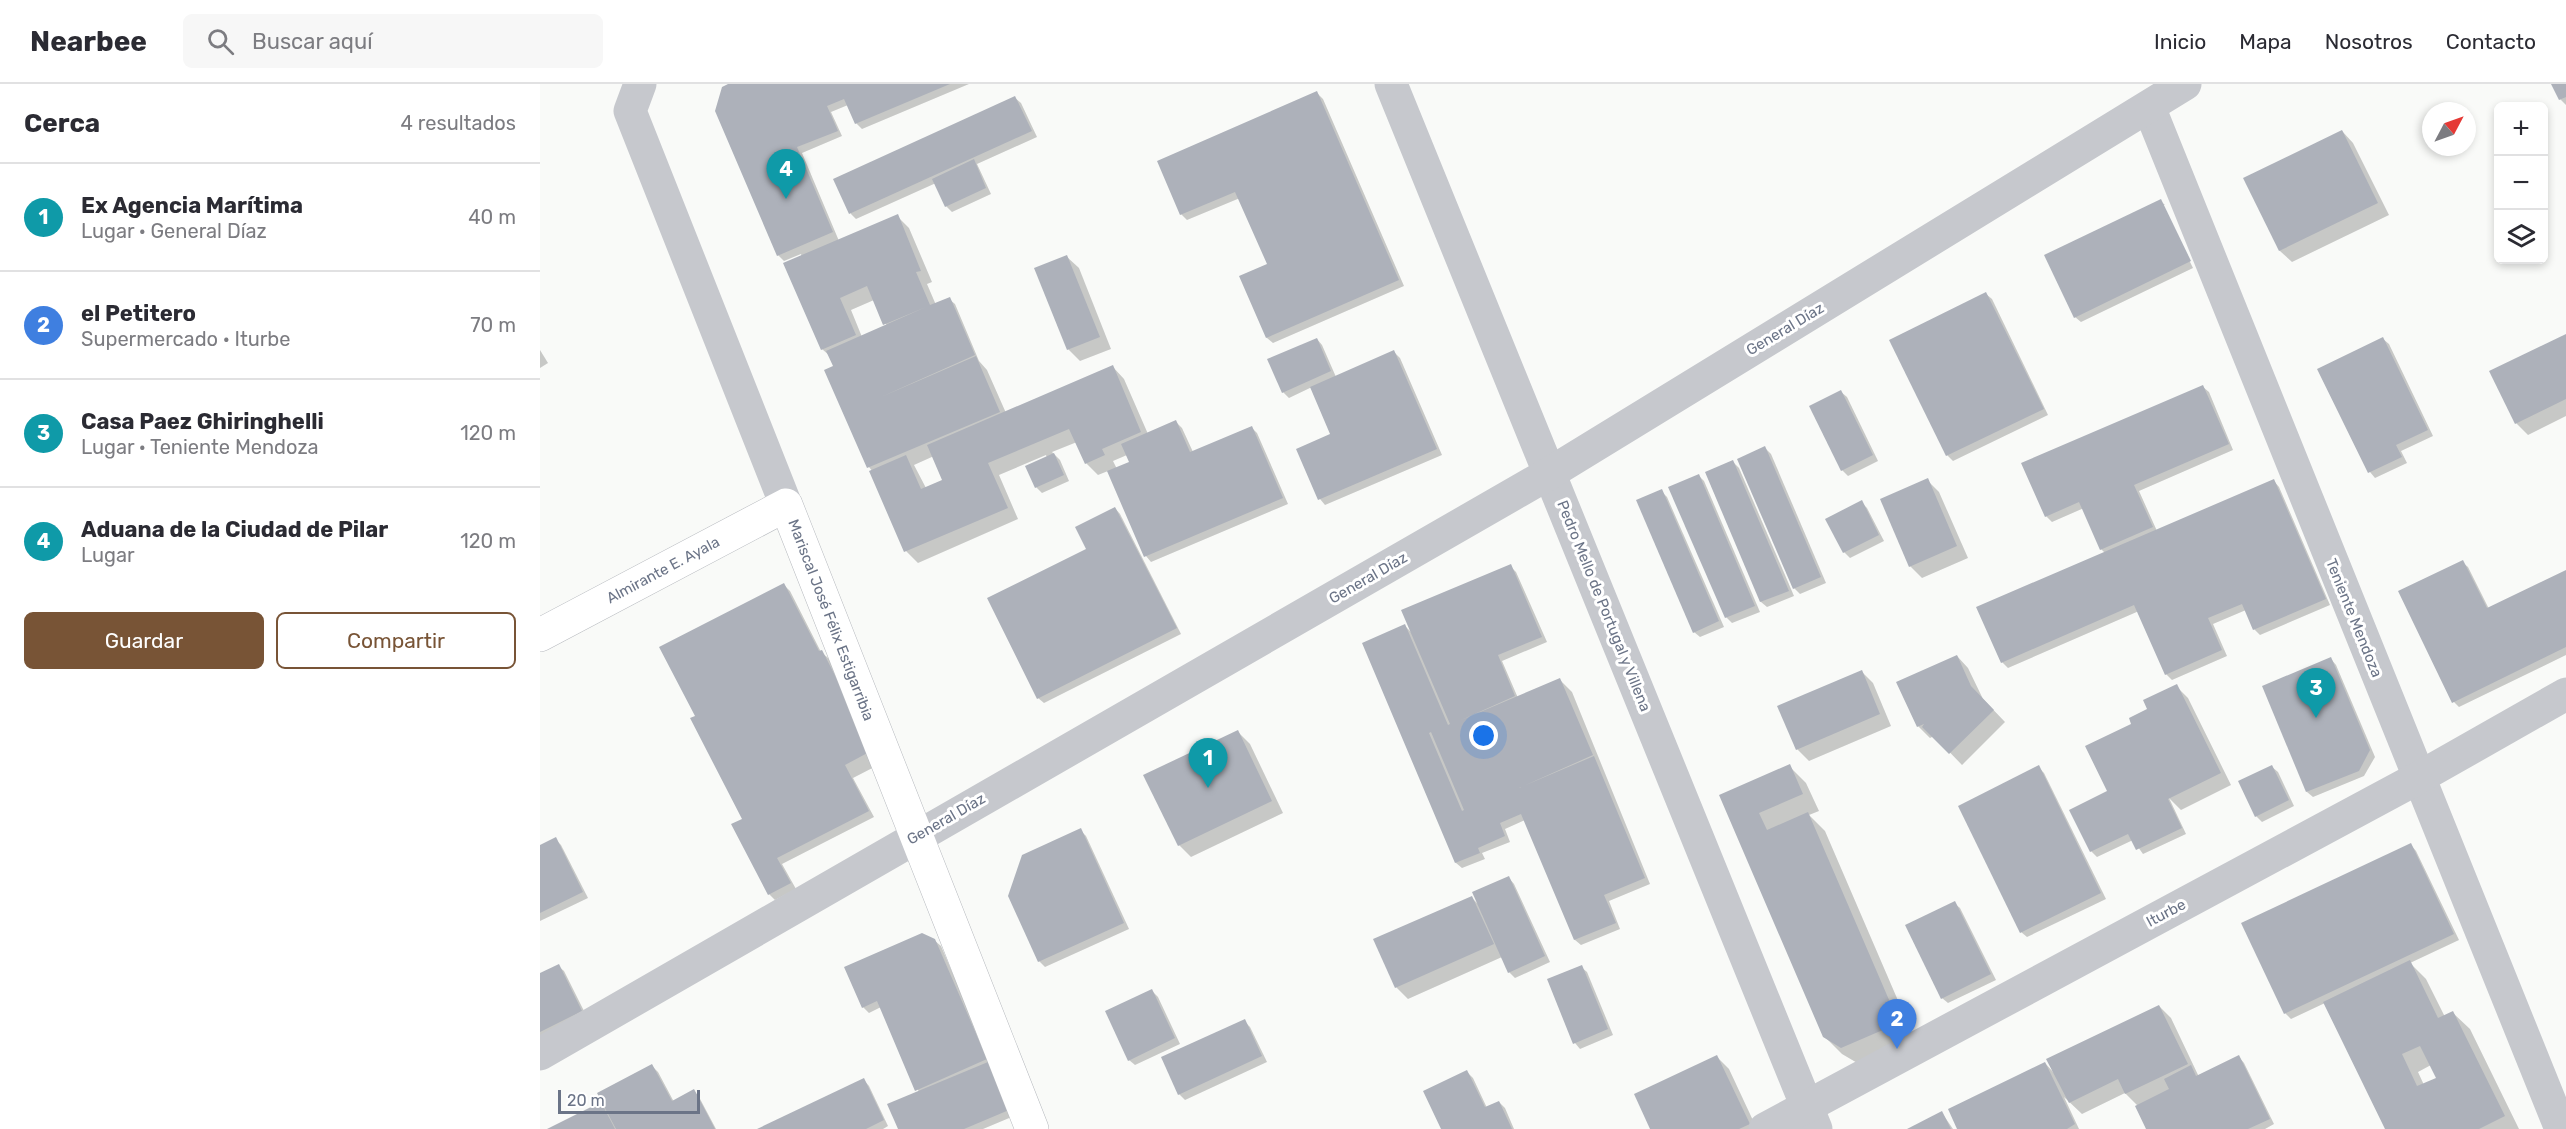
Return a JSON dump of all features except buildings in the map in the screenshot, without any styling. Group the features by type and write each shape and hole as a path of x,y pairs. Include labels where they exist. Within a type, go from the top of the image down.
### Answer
{"main road":[{"name":"Almirante E. Ayala","path":"540,635 786,505"},
{"name":"Mariscal José Félix Estigarribia","path":"786,505 1032,1129"}],"street":[{"name":"Pedro Mello de Portugal y Villena","path":"1391,84 1811,1118"},
{"name":"General Díaz","path":"540,1054 1550,473 2185,84"},
{"name":"Mariscal José Félix Estigarribia","path":"635,98 786,505"},
{"name":"Teniente Mendoza","path":"2149,106 2561,1129"},
{"name":"Iturbe","path":"1765,1129 1811,1118 2566,694"}],"place":[{"name":"Aduana de la Ciudad de Pilar","path":"786,199"},
{"name":"Casa Paez Ghiringhelli","path":"2316,718"},
{"name":"Ex Agencia Marítima","path":"1208,788"},
{"name":"el Petitero","path":"1897,1049"}]}
